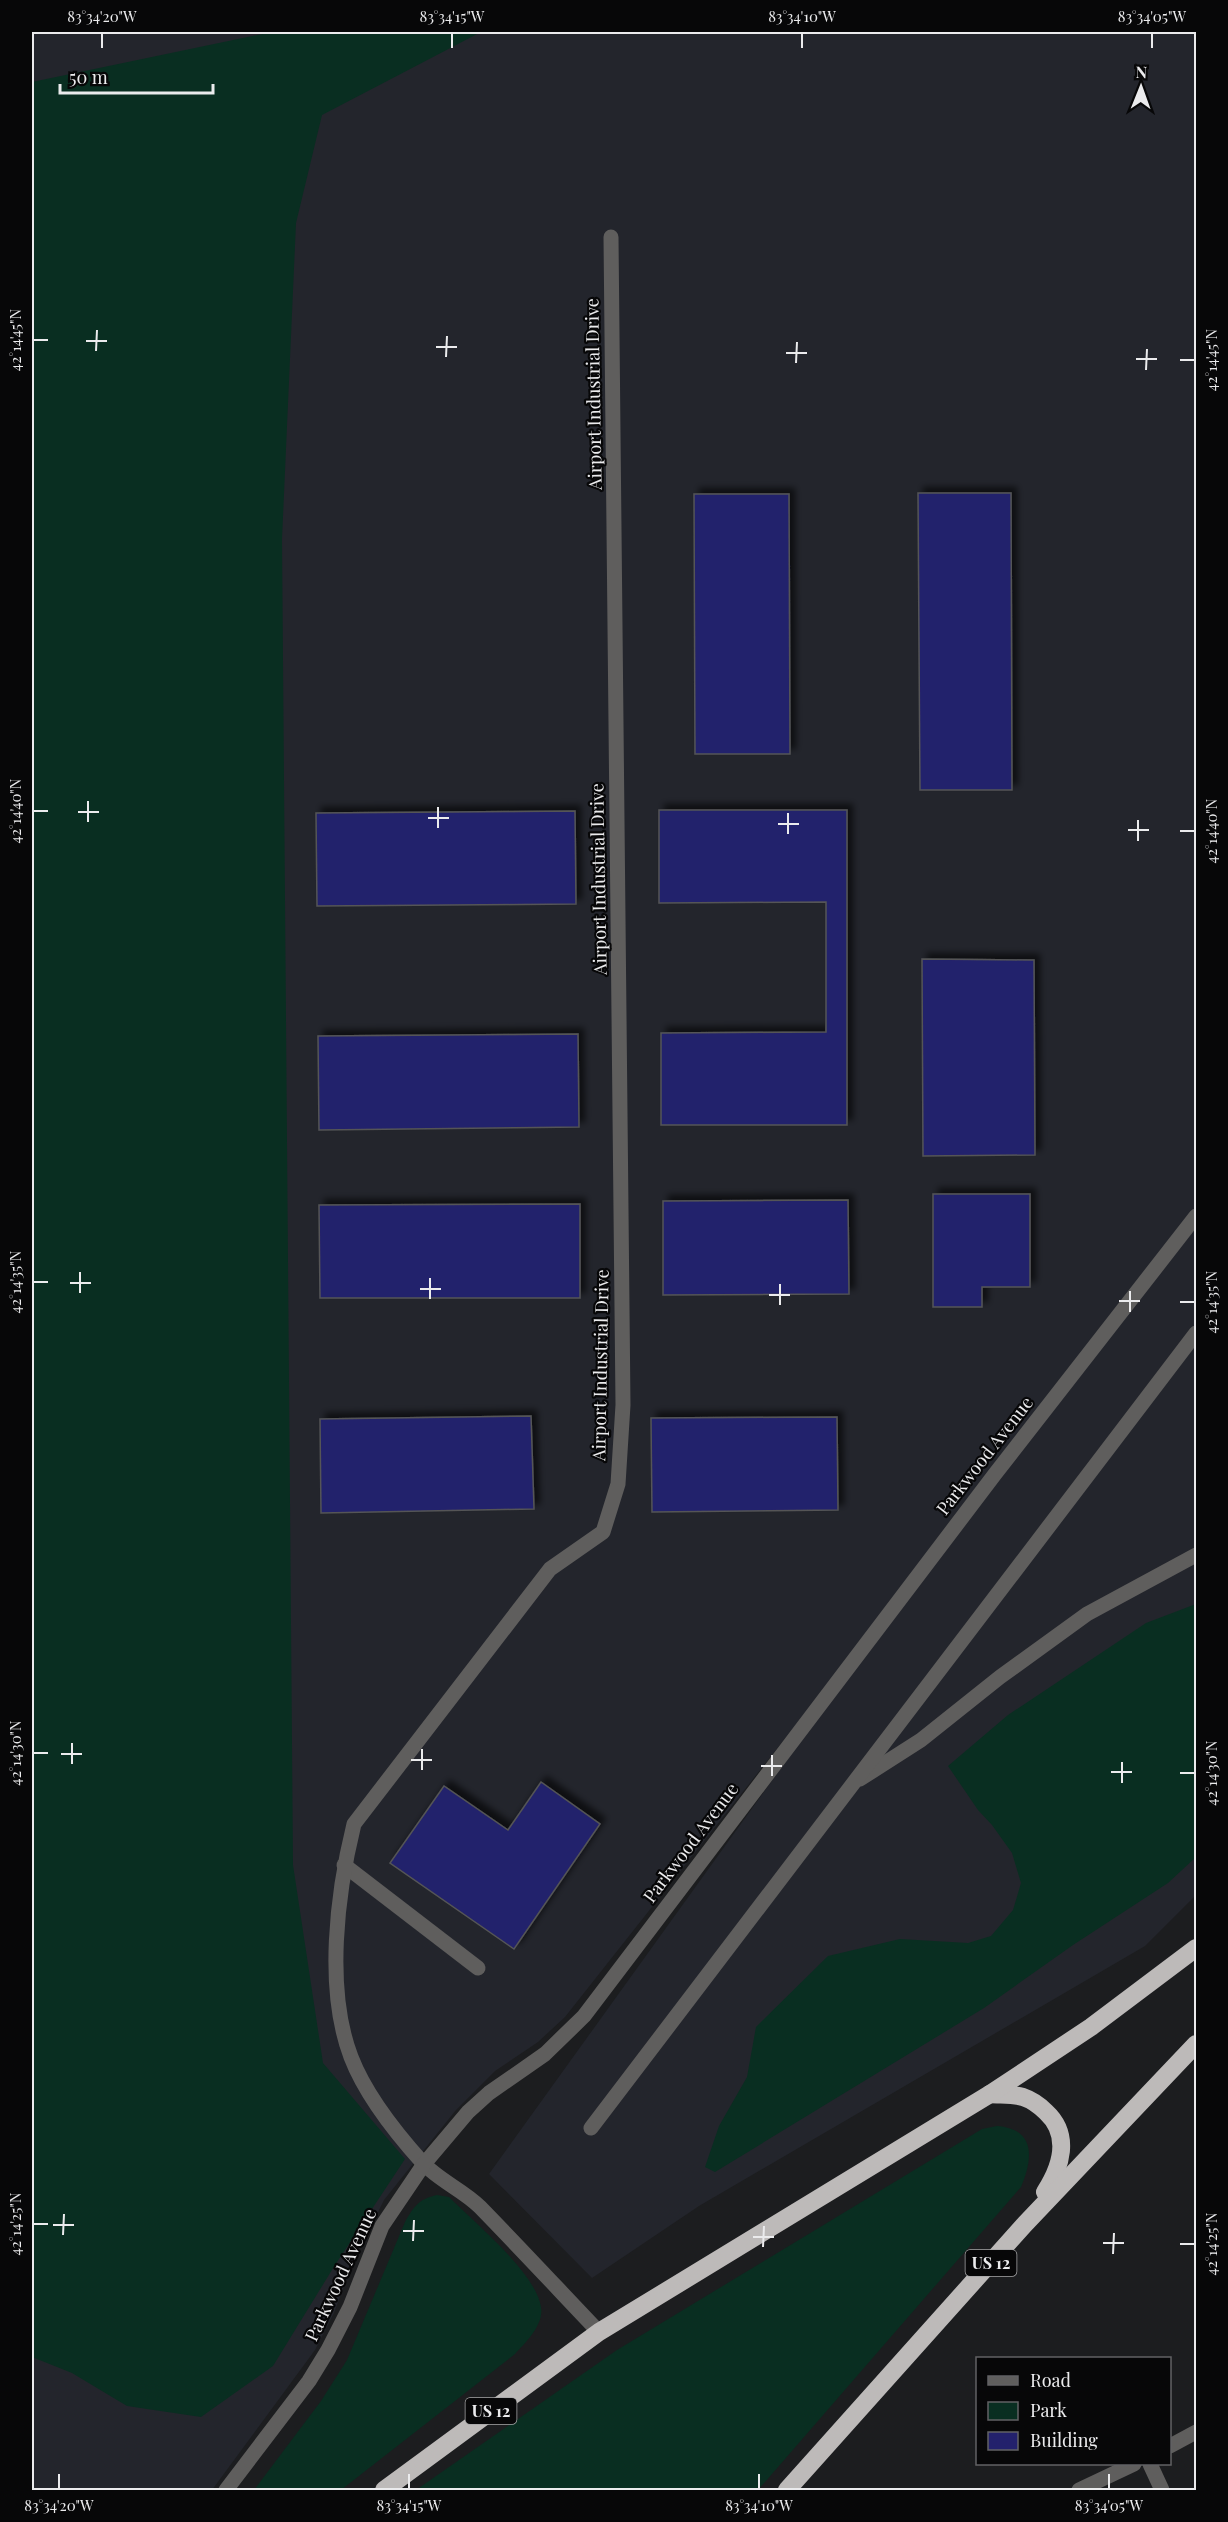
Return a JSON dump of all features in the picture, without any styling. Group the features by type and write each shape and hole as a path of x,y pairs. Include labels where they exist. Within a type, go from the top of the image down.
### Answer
{"highway":[{"name":"US 12","path":"384,2490 599,2332 990,2094 1091,2027 1197,1948"},
{"name":"US 12","path":"791,2489 1025,2224 1197,2044"},
{"path":"990,2094 1022,2097 1037,2104 1058,2127 1062,2155 1056,2175 1025,2224"}],"street":[{"name":"Airport Industrial Drive","path":"599,2332 477,2205 424,2164 378,2106 351,2057 339,2005 337,1957 339,1906 344,1865 354,1824 550,1569 603,1532 618,1484 623,1405 611,237"},
{"name":"Parkwood Avenue","path":"226,2490 309,2381 328,2350 350,2307 382,2226 424,2164 468,2112 489,2093 544,2054 584,2016 982,1491 1197,1216"},
{"path":"591,2128 1197,1333"},
{"path":"851,1785 921,1740 1000,1677 1087,1614 1197,1555"},
{"path":"344,1865 478,1968"},
{"path":"1171,2445 1197,2432"},
{"path":"1080,2490 1130,2465"},
{"path":"1151,2465 1162,2490"}],"shaded area":[{"path":"32,32 1196,32 1196,1895 1145,1946 699,2206 592,2278 489,2174 940,1547 802,1717 565,2017 538,2042 495,2071 456,2110 384,2200 353,2262 334,2313 315,2350 212,2490 32,2490"}],"green space":[{"path":"272,32 481,32 322,115 296,223 282,539 293,1865 323,2063 405,2159 335,2265 273,2366 201,2417 127,2406 72,2373 32,2357 32,82"},
{"path":"1196,1604 1196,1857 1168,1883 1073,1945 984,2008 715,2172 705,2167 719,2126 747,2077 756,2027 828,1956 900,1939 968,1943 991,1936 1013,1910 1021,1883 1012,1853 978,1810 948,1766 1008,1715 1146,1623"},
{"path":"997,2126 1010,2128 1025,2139 1029,2156 1021,2187 758,2490 416,2490 617,2350 982,2129"},
{"path":"437,2195 449,2197 502,2249 528,2279 537,2294 541,2307 537,2327 515,2354 341,2490 254,2490 321,2401 347,2360 408,2216 421,2201"}],"building":[{"path":"918,493 1011,493 1012,790 920,790"},
{"path":"694,494 789,494 790,754 695,754"},
{"path":"659,810 847,810 847,1125 661,1125 661,1033 826,1032 826,902 659,903"},
{"path":"575,811 576,904 317,906 316,813"},
{"path":"922,959 1034,960 1035,1155 923,1156"},
{"path":"578,1034 579,1127 319,1130 318,1036"},
{"path":"933,1194 1030,1194 1030,1287 982,1287 982,1307 933,1307"},
{"path":"848,1200 849,1294 663,1295 663,1201"},
{"path":"580,1204 580,1298 320,1298 319,1205"},
{"path":"531,1416 534,1509 321,1513 320,1419"},
{"path":"837,1417 838,1510 652,1512 651,1418"},
{"path":"541,1782 600,1824 514,1949 390,1863 444,1786 508,1830"}]}
